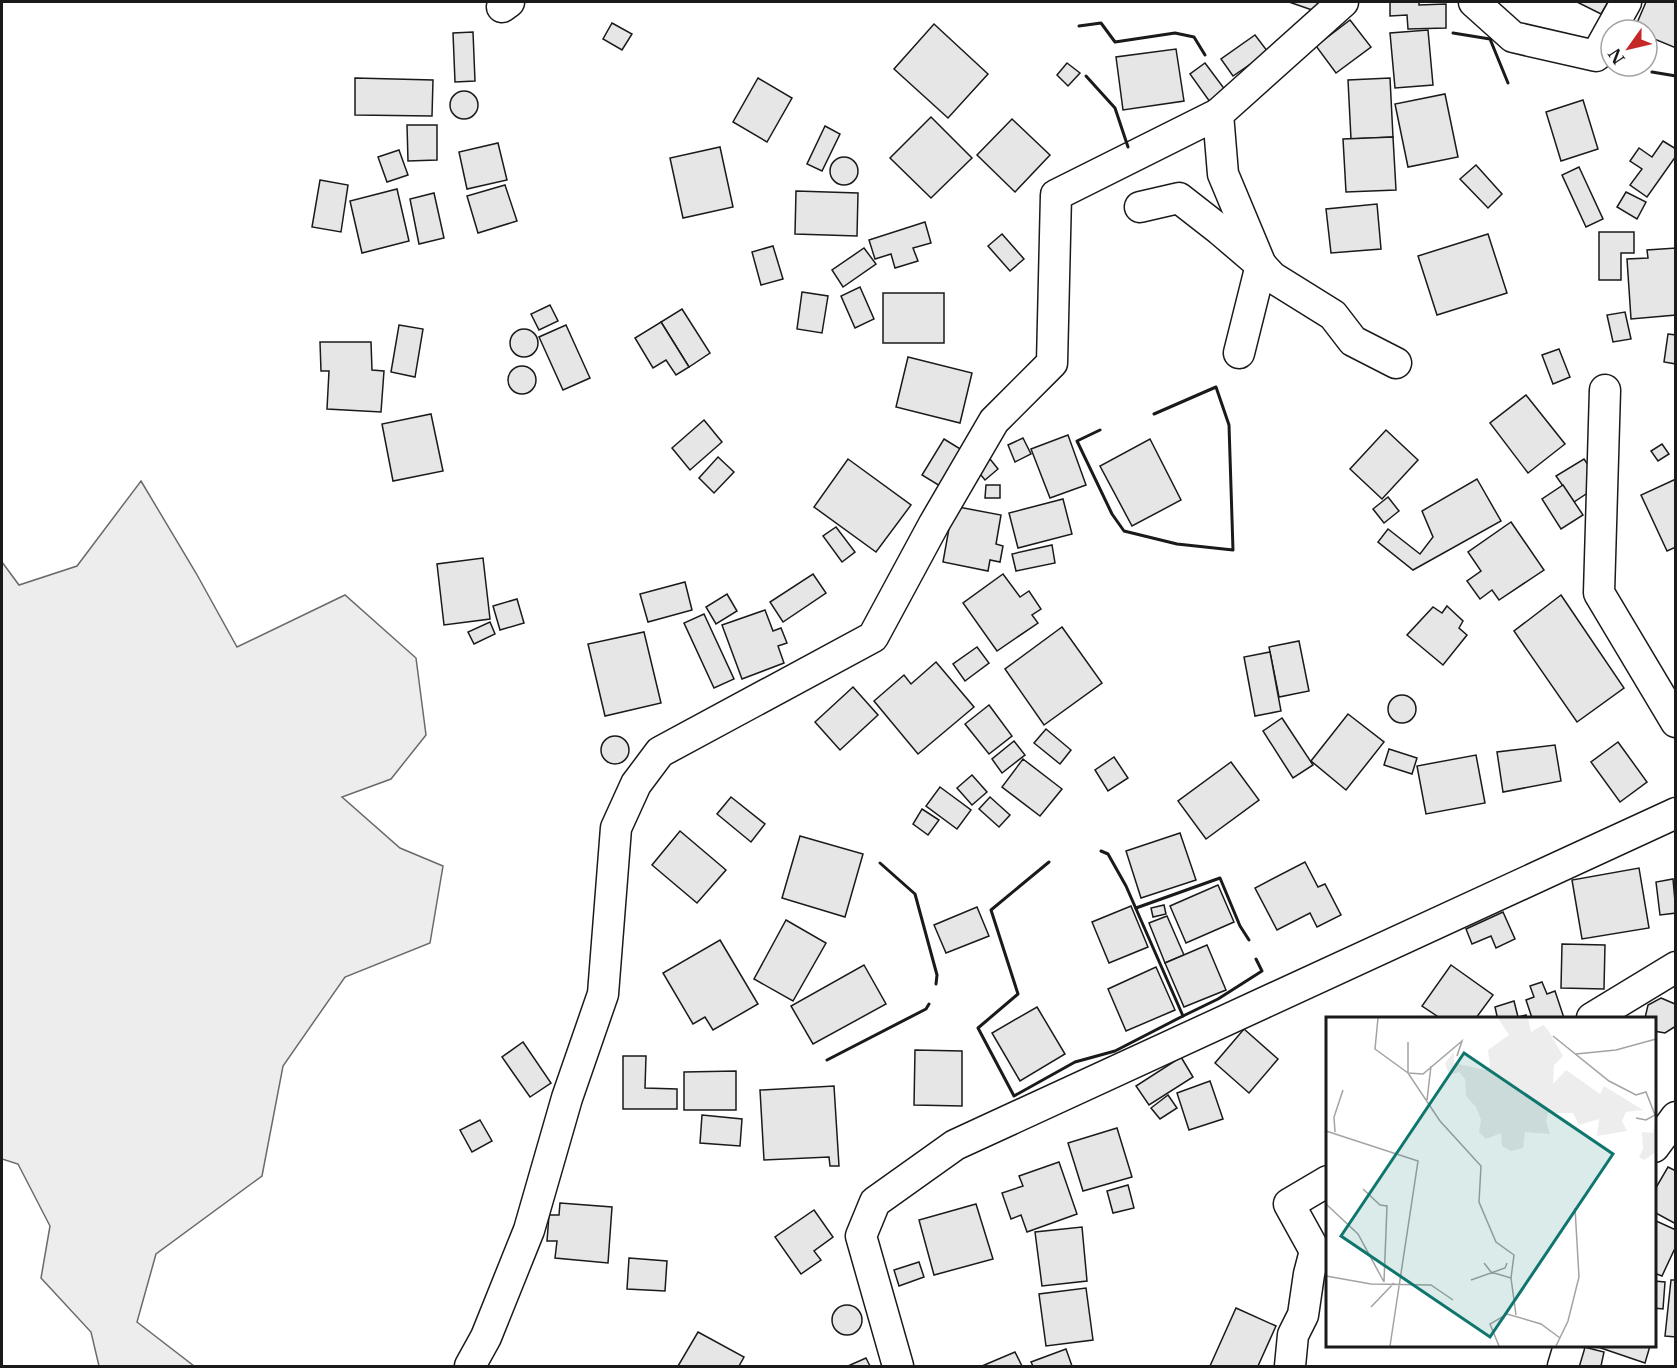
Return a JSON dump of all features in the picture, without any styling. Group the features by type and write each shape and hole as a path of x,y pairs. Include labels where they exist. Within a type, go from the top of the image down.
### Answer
{"street":[{"path":"470,1366 486,1337 529,1230 567,1098 603,994 616,828 636,784 660,752 873,637 934,524 994,421 1052,363 1056,195 1218,114 1343,2"},
{"path":"1474,2 1513,37 1596,56 1626,2"},
{"path":"1218,114 1223,174 1261,265 1239,353"},
{"path":"1140,207 1179,198 1261,265 1272,277 1333,315 1353,341 1396,363"},
{"path":"1605,390 1599,594 1676,722"},
{"path":"898,1366 861,1236 875,1202 955,1145 1676,813"},
{"path":"1594,1017 1676,967"},
{"path":"1656,1144 1676,1117"},
{"path":"1290,1366 1293,1335 1303,1315 1315,1251 1289,1204 1326,1182"},
{"path":"1563,1366 1569,1347"}],"shaded area":[{"path":"141,481 237,647 345,595 416,658 426,735 391,779 342,797 400,848 443,866 430,943 345,977 283,1066 262,1176 156,1254 137,1322 194,1366 99,1366 91,1332 41,1278 50,1226 18,1164 2,1159 2,562 19,585 77,566"}],"building":[{"path":"1289,2 1318,2 1315,11"},
{"path":"1390,2 1419,2 1419,5 1446,4 1446,28 1408,29 1407,15 1390,16"},
{"path":"1577,2 1608,2 1601,14"},
{"path":"1646,2 1676,2 1676,48 1659,41 1659,18 1639,18"},
{"path":"1350,20 1371,47 1336,73 1316,46"},
{"path":"612,23 632,34 622,50 603,39"},
{"path":"934,24 988,74 948,118 894,69"},
{"path":"1428,30 1433,85 1395,88 1390,33"},
{"path":"473,32 475,81 455,82 453,33"},
{"path":"1255,35 1268,52 1233,76 1221,59"},
{"path":"1176,49 1184,101 1123,110 1116,57"},
{"path":"1067,63 1080,73 1068,86 1057,75"},
{"path":"1205,63 1226,91 1210,102 1190,74"},
{"path":"355,78 433,80 432,116 355,115"},
{"path":"758,78 792,98 767,142 733,122"},
{"path":"1390,78 1393,137 1351,139 1348,80"},
{"path":"464,91 474,95 478,105 474,115 464,119 454,115 450,105 454,95"},
{"path":"1445,94 1458,157 1408,167 1395,104"},
{"path":"1583,100 1598,149 1561,161 1546,112"},
{"path":"931,117 972,158 931,198 890,158"},
{"path":"1012,119 1050,155 1015,192 977,155"},
{"path":"407,125 437,125 437,160 408,161"},
{"path":"825,126 840,134 822,171 807,164"},
{"path":"1393,137 1396,190 1346,192 1343,139"},
{"path":"1663,141 1676,149 1676,156 1647,197 1630,185 1642,169 1630,161 1639,148 1652,157"},
{"path":"498,143 507,180 467,189 459,152"},
{"path":"720,147 733,207 683,218 670,158"},
{"path":"399,150 408,175 387,182 378,157"},
{"path":"844,157 854,161 858,171 854,181 844,185 834,181 830,171 834,161"},
{"path":"1476,165 1502,194 1488,208 1460,179"},
{"path":"1579,167 1603,219 1586,227 1562,175"},
{"path":"320,180 348,185 341,232 312,227"},
{"path":"505,185 517,221 478,233 467,196"},
{"path":"397,189 409,241 362,253 350,201"},
{"path":"796,191 858,193 857,236 795,234"},
{"path":"1626,192 1646,202 1637,219 1617,207"},
{"path":"434,193 444,238 419,244 410,199"},
{"path":"1377,204 1381,249 1331,253 1326,209"},
{"path":"925,222 931,243 913,248 918,261 895,268 891,254 875,259 869,240"},
{"path":"1599,232 1634,232 1634,253 1621,253 1621,280 1599,280"},
{"path":"1002,234 1024,259 1010,271 988,246"},
{"path":"1488,234 1507,293 1437,315 1418,256"},
{"path":"773,246 783,279 761,285 752,252"},
{"path":"864,248 876,264 843,287 832,270"},
{"path":"1676,248 1676,315 1631,319 1627,259 1648,258 1647,250"},
{"path":"860,287 874,319 855,328 841,296"},
{"path":"802,292 828,296 822,333 797,329"},
{"path":"883,293 944,293 944,343 883,343"},
{"path":"550,305 558,321 539,330 531,314"},
{"path":"682,309 710,353 689,367 661,322"},
{"path":"1625,312 1631,339 1613,342 1607,315"},
{"path":"661,322 689,367 676,375 666,360 653,368 635,338"},
{"path":"399,325 423,329 415,377 391,372"},
{"path":"566,325 590,378 563,390 539,337"},
{"path":"524,329 534,333 538,343 534,353 524,357 514,353 510,343 514,333"},
{"path":"1668,334 1676,335 1676,364 1664,362"},
{"path":"320,342 371,342 372,370 384,371 381,412 327,409 329,371 321,371"},
{"path":"1559,349 1570,377 1553,384 1542,355"},
{"path":"908,357 972,373 960,423 896,407"},
{"path":"522,366 532,370 536,380 532,390 522,394 512,390 508,380 512,370"},
{"path":"1526,395 1565,444 1528,473 1490,423"},
{"path":"431,414 443,471 393,481 382,424"},
{"path":"704,420 722,442 690,470 672,448"},
{"path":"1386,430 1418,460 1382,499 1350,469"},
{"path":"1068,435 1086,485 1050,498 1031,449"},
{"path":"1023,438 1031,454 1015,462 1008,445"},
{"path":"944,439 962,450 940,486 922,475"},
{"path":"1150,439 1181,500 1132,526 1100,466"},
{"path":"1662,444 1669,454 1658,461 1651,451"},
{"path":"718,457 734,472 714,493 699,478"},
{"path":"848,459 911,505 876,552 814,507"},
{"path":"990,459 998,469 985,480 976,469"},
{"path":"1584,459 1601,484 1574,502 1556,476"},
{"path":"1477,479 1501,521 1413,570 1378,542 1388,529 1420,554 1433,537 1422,511"},
{"path":"1676,479 1676,547 1667,551 1641,495"},
{"path":"986,485 1000,485 1000,498 985,498"},
{"path":"1563,485 1583,515 1561,529 1542,499"},
{"path":"1388,497 1399,511 1384,523 1373,509"},
{"path":"1063,499 1072,534 1018,548 1009,513"},
{"path":"953,506 1001,515 996,544 1003,546 1000,562 990,560 988,571 943,562"},
{"path":"1511,522 1544,570 1499,600 1492,590 1480,599 1467,581 1481,571 1468,552"},
{"path":"836,527 855,552 842,562 823,536"},
{"path":"1052,545 1055,563 1016,571 1012,554"},
{"path":"483,558 490,619 444,625 437,564"},
{"path":"813,574 826,593 783,622 770,602"},
{"path":"1003,574 1020,597 1029,591 1041,609 1032,615 1038,623 997,651 963,603"},
{"path":"685,582 692,610 648,622 640,594"},
{"path":"727,594 737,611 716,624 706,607"},
{"path":"1561,595 1624,688 1577,722 1514,631"},
{"path":"517,599 524,623 500,630 493,606"},
{"path":"1447,606 1463,621 1459,628 1467,635 1443,665 1407,635 1433,607 1442,613"},
{"path":"765,610 773,631 781,628 787,643 778,646 784,663 742,679 722,625"},
{"path":"704,614 734,679 714,688 684,623"},
{"path":"490,622 495,634 474,644 468,632"},
{"path":"1062,627 1102,683 1044,725 1005,669"},
{"path":"644,632 661,703 605,716 588,644"},
{"path":"1299,641 1309,691 1279,697 1269,647"},
{"path":"977,647 989,663 965,681 953,664"},
{"path":"1270,652 1281,711 1255,716 1244,657"},
{"path":"936,662 974,707 918,754 874,701 904,675 911,684"},
{"path":"853,687 878,715 840,750 815,722"},
{"path":"1402,695 1412,699 1416,709 1412,719 1402,723 1392,719 1388,709 1392,699"},
{"path":"989,705 1012,736 989,754 965,724"},
{"path":"1348,714 1384,742 1346,790 1311,761"},
{"path":"1282,718 1313,765 1293,778 1263,731"},
{"path":"1046,729 1071,750 1060,764 1034,743"},
{"path":"615,736 625,740 629,750 625,760 615,764 605,760 601,750 605,740"},
{"path":"1014,741 1025,755 1002,773 992,759"},
{"path":"1618,742 1647,782 1620,802 1591,762"},
{"path":"1555,745 1561,781 1503,792 1497,752"},
{"path":"1389,749 1417,758 1412,774 1384,765"},
{"path":"1476,755 1485,803 1426,814 1417,766"},
{"path":"1114,757 1128,778 1108,791 1095,770"},
{"path":"1023,759 1062,789 1040,816 1002,787"},
{"path":"1231,762 1259,800 1206,839 1178,801"},
{"path":"972,775 987,792 972,805 957,788"},
{"path":"940,787 971,810 957,829 926,806"},
{"path":"731,797 765,824 751,842 717,814"},
{"path":"990,797 1010,815 999,827 979,809"},
{"path":"922,809 939,820 928,835 913,824"},
{"path":"680,831 726,870 697,903 652,865"},
{"path":"1180,833 1196,880 1141,898 1126,851"},
{"path":"800,836 863,854 845,917 782,898"},
{"path":"1305,862 1318,887 1325,884 1341,915 1317,927 1310,913 1277,930 1255,888"},
{"path":"1639,868 1649,928 1582,939 1572,880"},
{"path":"1673,879 1676,913 1660,915 1656,882"},
{"path":"1218,885 1234,922 1186,943 1170,906"},
{"path":"1164,905 1166,914 1153,917 1151,908"},
{"path":"1131,906 1148,947 1109,963 1092,922"},
{"path":"977,907 989,936 946,953 934,925"},
{"path":"1503,912 1515,939 1496,948 1491,936 1472,944 1466,929"},
{"path":"1167,916 1184,955 1165,963 1149,923"},
{"path":"786,920 826,943 793,1001 754,979"},
{"path":"720,940 758,1004 713,1030 705,1017 693,1024 663,973"},
{"path":"1562,944 1605,945 1604,989 1561,988"},
{"path":"1207,945 1226,990 1184,1007 1165,963"},
{"path":"864,965 886,1004 813,1044 791,1006"},
{"path":"1451,965 1493,995 1477,1017 1438,1017 1422,1006"},
{"path":"1156,967 1175,1010 1126,1031 1108,989"},
{"path":"1542,982 1547,994 1555,991 1564,1017 1532,1017 1526,1000 1534,997 1530,986"},
{"path":"1661,998 1675,1004 1676,1026 1665,1033 1656,1031 1656,1017 1645,1017 1648,1005"},
{"path":"1514,1001 1518,1017 1496,1017 1495,1007"},
{"path":"1037,1007 1065,1054 1020,1081 992,1033"},
{"path":"1244,1029 1278,1059 1249,1093 1215,1063"},
{"path":"523,1042 551,1083 530,1097 502,1057"},
{"path":"915,1050 962,1051 962,1106 914,1105"},
{"path":"623,1056 646,1056 645,1088 677,1089 677,1109 623,1109"},
{"path":"1181,1057 1193,1077 1149,1105 1136,1086"},
{"path":"736,1071 736,1110 684,1110 684,1072"},
{"path":"1210,1081 1223,1119 1189,1130 1177,1093"},
{"path":"834,1086 839,1166 830,1166 829,1157 764,1160 760,1090"},
{"path":"1168,1095 1177,1108 1160,1119 1151,1108"},
{"path":"702,1115 742,1119 740,1146 700,1143"},
{"path":"480,1120 492,1141 472,1152 460,1130"},
{"path":"1117,1128 1132,1177 1083,1191 1068,1143"},
{"path":"1059,1162 1077,1214 1027,1232 1021,1215 1011,1219 1002,1193 1023,1186 1019,1176"},
{"path":"1668,1167 1676,1171 1676,1224 1656,1213 1656,1188"},
{"path":"1128,1185 1134,1208 1113,1213 1107,1191"},
{"path":"560,1203 612,1207 608,1263 555,1258 557,1241 547,1241 549,1215 559,1215"},
{"path":"976,1204 993,1259 934,1275 919,1220"},
{"path":"814,1210 833,1237 814,1251 821,1260 801,1274 775,1237"},
{"path":"1656,1221 1676,1230 1676,1246 1662,1276 1656,1274"},
{"path":"1082,1227 1087,1281 1042,1286 1035,1232"},
{"path":"629,1258 667,1261 665,1291 627,1289"},
{"path":"919,1262 924,1277 899,1286 894,1270"},
{"path":"1671,1280 1676,1280 1676,1337 1665,1336"},
{"path":"1656,1281 1665,1282 1663,1309 1656,1308"},
{"path":"1086,1288 1093,1340 1046,1346 1039,1294"},
{"path":"847,1305 858,1309 862,1320 858,1331 847,1335 836,1331 832,1320 836,1309"},
{"path":"1236,1308 1276,1326 1258,1366 1210,1366"},
{"path":"698,1332 744,1357 739,1366 678,1366"},
{"path":"1580,1347 1604,1352 1601,1366 1575,1366"},
{"path":"1598,1347 1650,1347 1645,1363"},
{"path":"1066,1349 1072,1366 1033,1366 1031,1362"},
{"path":"1015,1352 1022,1366 982,1366"},
{"path":"866,1358 870,1366 848,1366"}],"wall":[{"path":"1079,26 1101,23 1115,42 1175,33 1194,37 1205,55"},
{"path":"1453,33 1490,39 1508,83"},
{"path":"1659,73 1676,76"},
{"path":"1086,76 1115,108 1128,147"},
{"path":"1100,430 1077,441 1112,514 1124,531 1177,544 1233,550 1229,425 1216,387 1154,414"},
{"path":"1049,862 991,910 1018,994 978,1028 1014,1096 1075,1062 1115,1051 1183,1016 1126,886 1108,854 1101,851"},
{"path":"880,863 915,894 937,975 936,984"},
{"path":"1136,908 1220,878 1240,926 1249,940"},
{"path":"1183,1016 1218,999 1262,971 1256,959"},
{"path":"827,1060 926,1009 929,1004"}]}
